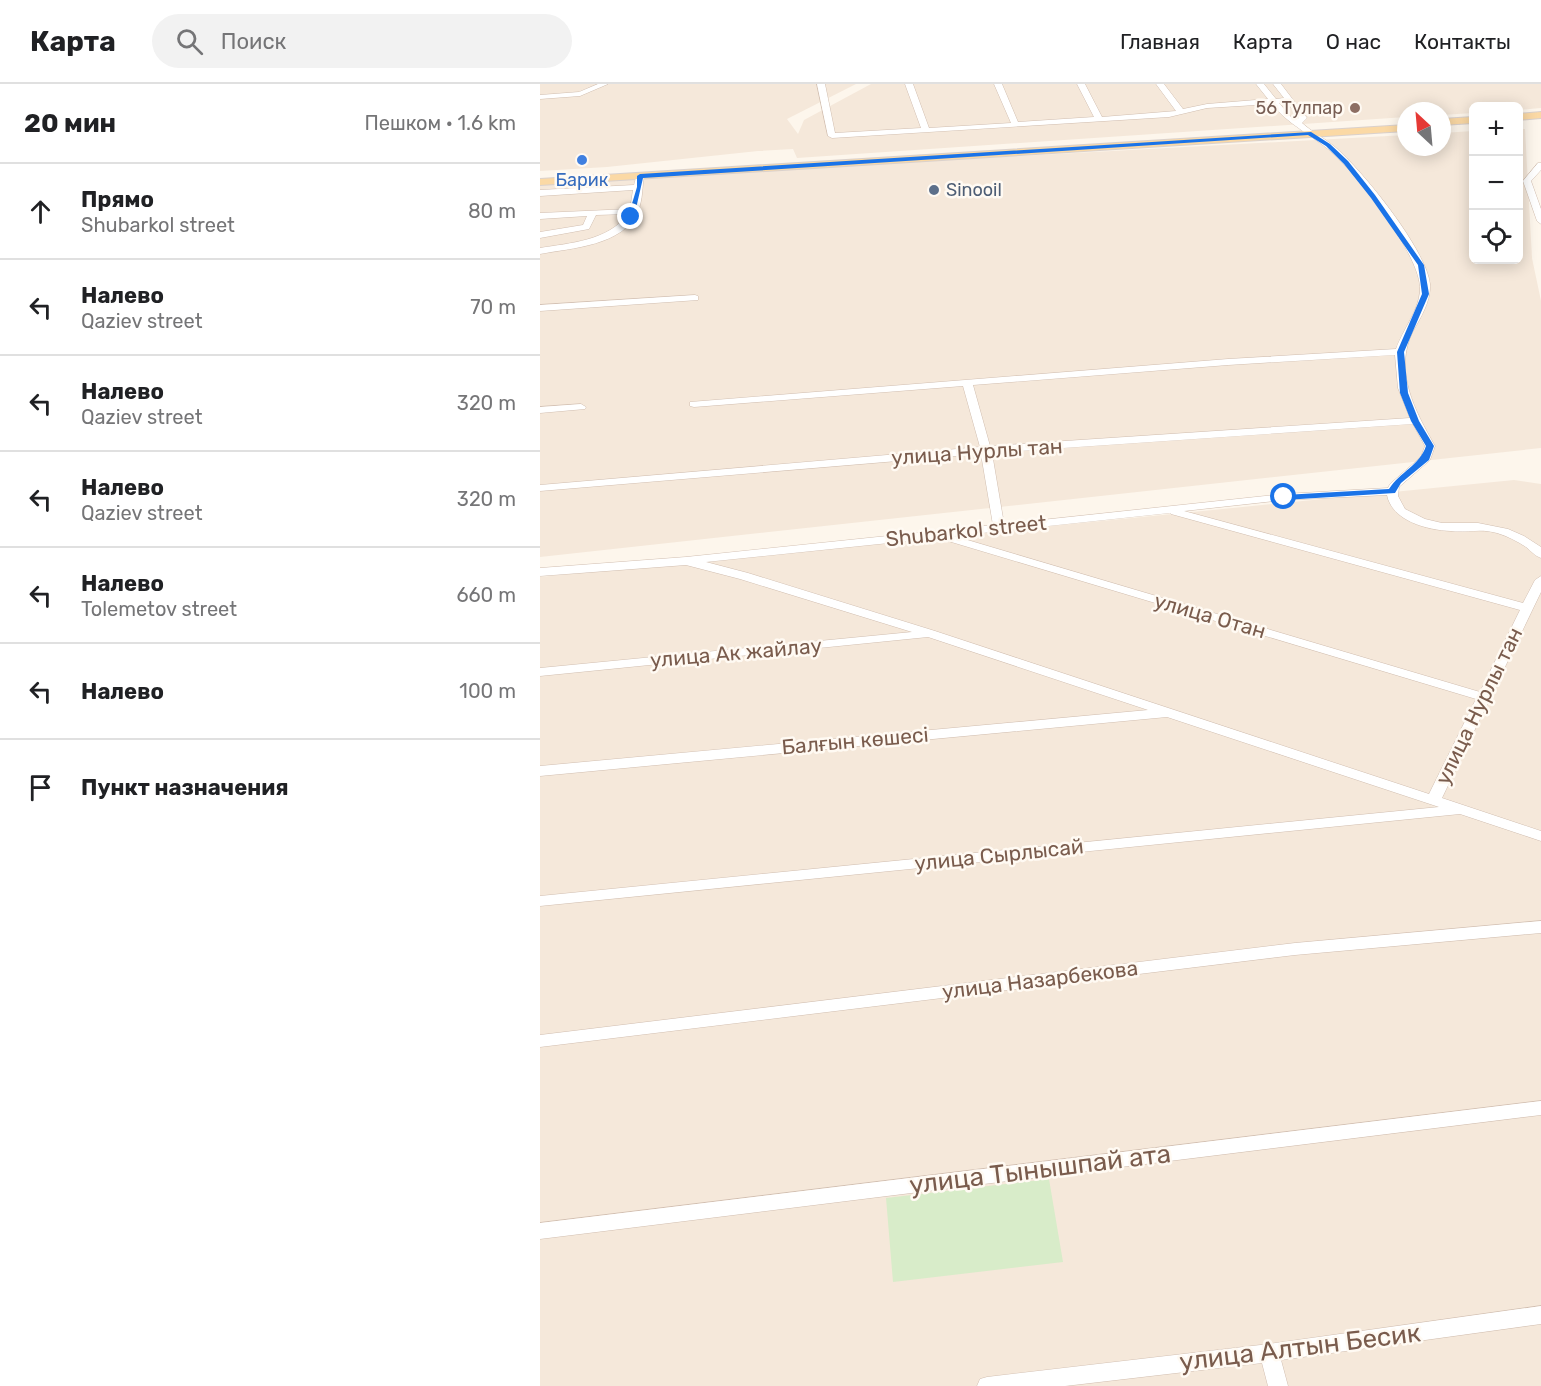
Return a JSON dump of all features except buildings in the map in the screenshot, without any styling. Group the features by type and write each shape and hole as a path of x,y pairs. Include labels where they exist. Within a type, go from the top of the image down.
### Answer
{"main road":[{"path":"1523,118 1541,117"},
{"path":"1451,122 1469,121"},
{"path":"540,180 1397,127"},
{"path":"617,176 640,181 1308,132"}],"street":[{"path":"540,97 580,94 604,84"},
{"path":"821,84 832,136 1169,115 1207,106 1289,100"},
{"path":"909,84 926,130"},
{"path":"998,84 1015,124"},
{"path":"1081,84 1099,119"},
{"path":"1160,84 1181,112"},
{"path":"1260,84 1288,119 1299,122 1346,162 1373,196 1421,265 1426,294 1400,352 1404,393 1415,421 1430,446 1426,458 1392,491 1395,504 1407,516 1428,524 1452,528 1476,526 1522,538 1541,554"},
{"path":"1277,84 1303,118 1299,122"},
{"path":"1541,165 1527,181 1541,221"},
{"path":"540,193 640,181 634,211 627,223 612,233 590,242 540,251"},
{"path":"540,216 634,211"},
{"path":"540,235 586,226 593,213"},
{"path":"540,308 696,298"},
{"path":"694,404 1228,362 1400,352"},
{"path":"968,383 986,450 999,528"},
{"path":"540,410 581,407"},
{"name":"улица Нурлы тан","path":"540,488 986,450 1415,421"},
{"name":"Shubarkol street","path":"540,572 686,561 1317,494 1392,491"},
{"path":"1169,510 1526,608"},
{"name":"улица Отан","path":"937,534 1483,697"},
{"path":"686,561 744,576 931,634 1541,836"},
{"name":"улица Нурлы тан","path":"1433,801 1541,580"},
{"name":"улица Ак жайлау","path":"540,672 931,634"},
{"name":"Балғын көшесі","path":"540,771 1171,713"},
{"name":"улица Сырлысай","path":"540,901 1458,810"},
{"name":"улица Назарбекова","path":"540,1041 1295,949 1541,927"},
{"name":"улица Тынышпай ата","path":"540,1231 1541,1108"},
{"name":"улица Алтын Бесик","path":"987,1386 1269,1353 1541,1315"},
{"path":"1269,1353 1278,1386"}],"shaded area":[{"path":"540,84 856,84 787,119 798,134 804,120 871,84 1541,84 1541,108 1523,110 1523,102 1469,102 1469,113 1451,114 1451,102 1397,102 1397,118 797,158 793,149 758,151 607,167 540,171"},
{"path":"1523,129 1525,129 1532,258 1541,301 1541,448 540,557 540,182 1397,135 1397,156 1451,156 1451,132 1469,131 1469,264 1523,264"},
{"path":"1514,480 1541,484 1541,1386 540,1386 540,577"}],"green space":[{"path":"1049,1179 1063,1262 893,1282 886,1198"}],"place":[{"name":"56 Тулпар","path":"1355,108"},
{"name":"Барик","path":"582,160"},
{"name":"Sinooil","path":"934,190"}],"route":[{"path":"631,217 640,187 640,176 1309,134 1328,145 1346,162 1373,196 1421,265 1426,294 1400,352 1404,393 1415,421 1430,446 1426,458 1398,482 1392,491 1284,497"}]}
